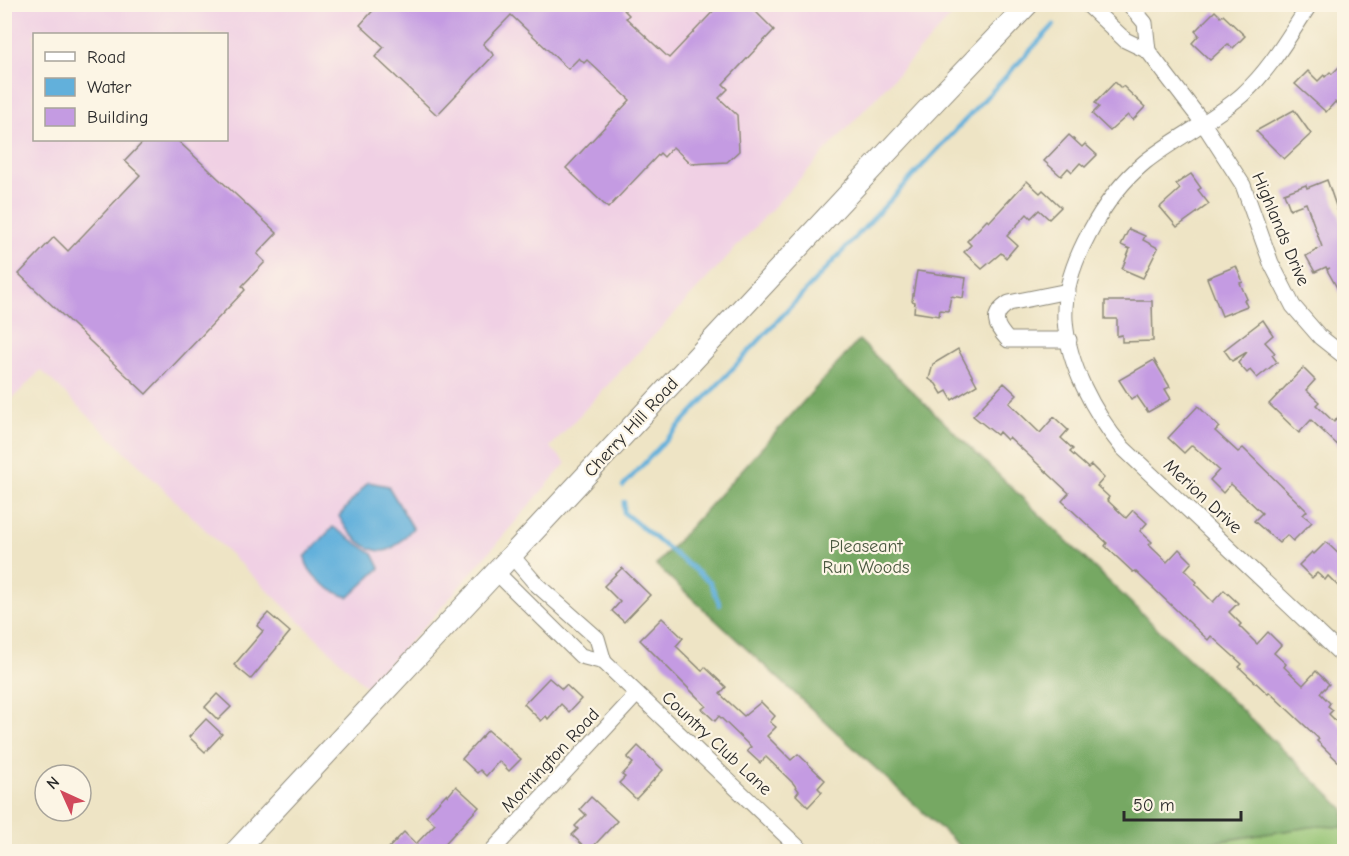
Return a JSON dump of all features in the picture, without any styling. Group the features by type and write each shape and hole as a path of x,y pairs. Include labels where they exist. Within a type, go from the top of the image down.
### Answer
{"main road":[{"name":"Cherry Hill Road","path":"235,852 1028,4"}],"street":[{"name":"Highlands Drive","path":"1087,4 1125,40 1148,51 1203,123 1243,185 1271,263 1293,306 1320,337 1344,356"},
{"name":"Highlands Drive","path":"1129,4 1145,23 1148,51"},
{"name":"Merion Drive","path":"1310,4 1259,78 1240,96 1144,163 1109,199 1095,221 1082,249 1068,291 1065,319 1069,340 1088,398 1103,424 1122,447 1344,657"},
{"path":"1068,291 1008,303 1000,308 996,318 999,330 1008,340 1069,340"},
{"name":"Country Club Lane","path":"512,556 536,584 597,638 604,662"},
{"name":"Country Club Lane","path":"496,572 581,656 604,662 803,852"},
{"name":"Mornington Road","path":"490,852 637,694"}],"shaded area":[{"path":"5,5 962,5 550,447 566,463 434,616 367,687 41,370 5,406"}],"green space":[{"name":"Pleaseant Run Woods","path":"859,340 1344,809 1344,827 1316,826 1153,851 965,851 656,565"},
{"path":"1316,826 1344,827 1344,851 1153,852"}],"water":[{"path":"368,482 388,486 413,528 398,544 388,550 380,551 366,546 352,535 339,516"},
{"path":"333,527 373,554 380,568 349,597 335,592 315,577 305,557"}],"building":[{"path":"379,4 630,4 624,10 629,15 626,18 669,58 720,4 748,4 774,30 723,84 728,89 719,98 737,115 739,151 727,162 691,164 673,147 664,157 660,153 608,208 566,168 630,100 587,60 584,63 579,58 568,69 511,15 483,44 494,55 437,115 375,57 384,47 360,25"},
{"path":"1215,11 1221,17 1223,15 1245,36 1233,48 1228,44 1210,60 1192,43 1199,35 1195,31"},
{"path":"1344,62 1344,96 1326,112 1295,84 1308,71 1318,81 1330,72 1332,74"},
{"path":"1115,82 1121,88 1123,86 1145,107 1133,120 1128,115 1110,131 1092,114 1099,107 1095,103"},
{"path":"1294,110 1311,134 1284,159 1256,131"},
{"path":"1069,135 1082,147 1085,144 1097,155 1085,167 1080,163 1072,172 1068,168 1061,176 1044,161"},
{"path":"144,141 178,141 277,233 257,254 265,262 242,286 245,290 146,394 19,274 54,237 68,251 140,175 125,161"},
{"path":"1191,174 1201,188 1198,190 1209,204 1177,227 1160,207 1180,189 1176,184"},
{"path":"1327,180 1344,229 1344,300 1327,270 1330,268 1326,267 1315,272 1306,256 1322,247 1306,203 1290,209 1284,193 1306,185 1307,188"},
{"path":"1027,181 1040,193 1043,190 1061,207 1049,219 1039,210 1031,218 1027,214 1007,236 1017,245 1006,258 1001,253 982,269 964,252 971,245 967,241 987,220 989,222"},
{"path":"1129,229 1145,236 1143,240 1158,248 1143,278 1122,269 1130,249 1121,245"},
{"path":"1236,266 1243,282 1240,283 1247,299 1244,300 1247,306 1222,316 1207,278"},
{"path":"917,271 966,278 963,298 951,296 948,311 940,310 939,316 914,312 915,302 912,301"},
{"path":"1105,301 1152,301 1153,341 1122,342 1122,335 1117,336 1117,319 1105,319"},
{"path":"1263,320 1273,335 1265,342 1275,353 1272,355 1277,362 1257,378 1250,370 1247,373 1238,363 1247,352 1232,361 1224,350"},
{"path":"958,349 977,385 952,400 947,391 942,394 936,384 929,379 933,364"},
{"path":"1154,360 1170,387 1165,389 1171,399 1148,412 1137,396 1131,399 1119,380"},
{"path":"1303,368 1315,380 1306,390 1319,402 1316,405 1334,422 1344,410 1344,451 1311,420 1299,433 1269,404"},
{"path":"1004,383 1017,395 1009,403 1040,433 1054,417 1068,430 1061,438 1073,449 1070,452 1088,468 1091,465 1104,478 1097,486 1109,497 1107,500 1126,518 1133,510 1147,523 1140,531 1152,542 1149,545 1167,562 1179,549 1192,562 1185,570 1213,602 1224,590 1238,603 1229,612 1257,644 1268,632 1281,645 1274,653 1286,664 1284,667 1303,685 1316,671 1329,684 1320,693 1330,703 1328,706 1333,710 1329,714 1344,729 1344,767 1317,741 1319,739 1239,667 1242,664 1211,636 1208,640 1105,546 1107,543 1062,501 1069,493 1009,437 1007,440 999,432 997,435 973,416"},
{"path":"1198,406 1219,427 1215,431 1238,452 1243,448 1307,511 1303,515 1312,522 1293,541 1287,535 1279,543 1254,521 1262,513 1231,484 1223,493 1210,480 1219,470 1192,445 1184,453 1168,438"},
{"path":"1326,542 1344,559 1344,592 1328,576 1325,580 1317,573 1312,578 1299,565"},
{"path":"622,568 650,595 624,622 612,611 620,602 604,586"},
{"path":"268,613 290,632 251,679 234,665 263,631 257,626"},
{"path":"662,618 683,638 676,646 702,671 705,667 726,687 720,694 744,716 761,702 775,716 770,722 776,727 767,736 791,760 798,754 825,780 818,788 822,792 808,807 796,795 799,791 793,783 766,757 760,763 747,751 751,747 719,716 715,721 702,709 706,706 640,640"},
{"path":"549,678 562,689 566,685 581,699 569,712 561,704 548,719 546,716 541,721 524,704"},
{"path":"217,694 231,707 218,720 205,707"},
{"path":"206,719 222,734 205,752 189,737"},
{"path":"488,730 521,759 509,771 499,761 486,776 480,770 477,773 462,759"},
{"path":"638,746 663,770 636,799 619,783 625,777 622,775 633,763 627,758"},
{"path":"456,786 479,807 437,852 385,852 404,832 416,844 435,824 426,816"},
{"path":"591,797 617,821 589,851 572,835 578,829 575,826 586,815 580,809"}],"waterway":[{"path":"623,486 1054,25"},
{"path":"624,502 624,513 710,582 720,605"}]}
